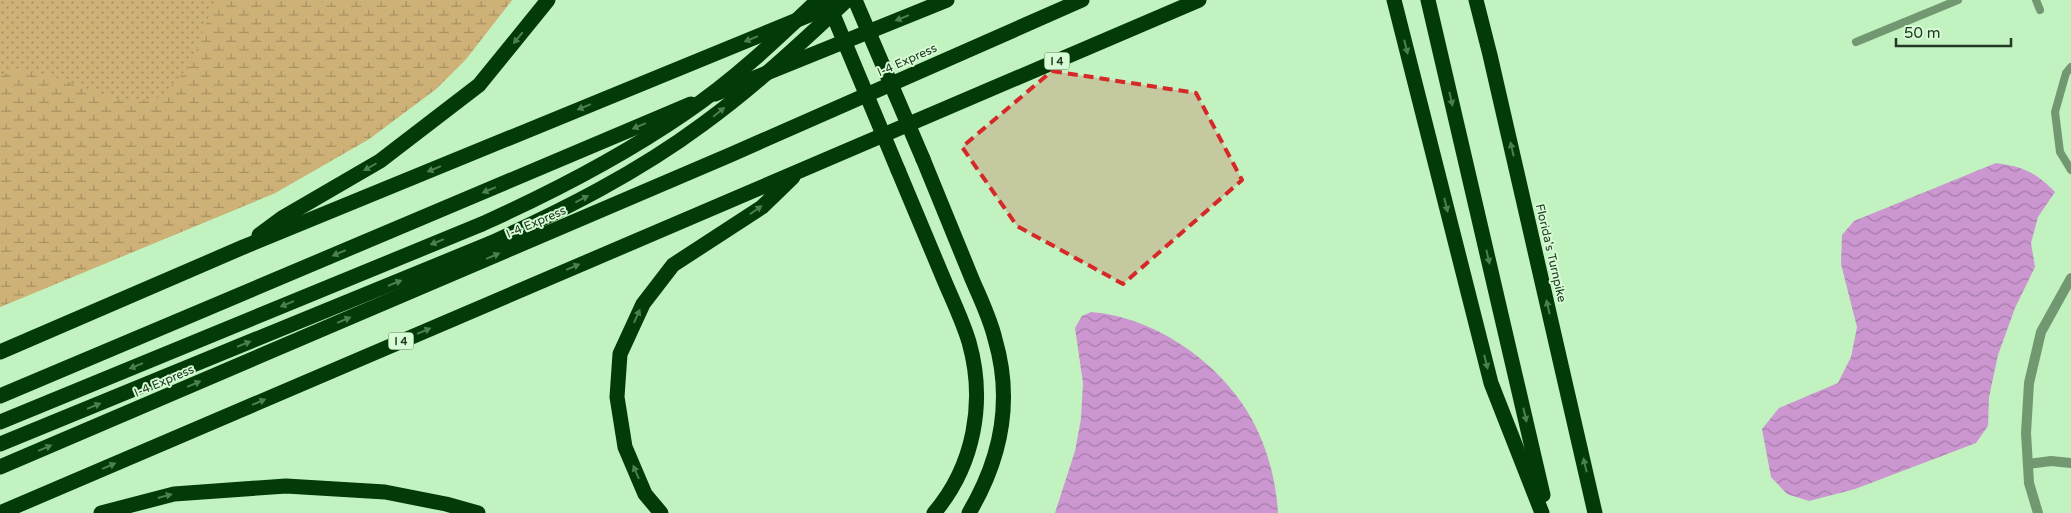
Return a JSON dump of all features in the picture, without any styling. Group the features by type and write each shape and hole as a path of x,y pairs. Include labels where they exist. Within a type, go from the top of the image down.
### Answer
{"highway":[{"path":"242,248 282,218 380,161 479,85 548,0"},
{"path":"0,422 482,224 584,175 635,146 687,112 751,60 818,0"},
{"path":"827,0 969,342 976,375 975,429 954,486 934,513"},
{"path":"0,352 242,248 846,0"},
{"path":"0,444 491,243 592,194 648,161 703,124 802,42 846,0"},
{"path":"855,0 923,159 995,337 1004,386 1004,413 999,441 982,491 969,513"},
{"path":"0,396 769,71 948,0"},
{"name":"I-4 Express","path":"0,467 721,159 1082,0"},
{"name":"I 4","path":"0,513 1199,0"},
{"path":"1394,0 1492,383 1542,513"},
{"path":"1428,0 1547,513"},
{"name":"Florida's Turnpike","path":"1476,0 1596,513"},
{"path":"1486,0 1490,55"},
{"path":"661,513 645,494 625,447 617,397 620,354 643,304 673,264 762,206 802,170"},
{"path":"101,513 174,494 286,486 385,492 446,504 478,513"}],"street":[{"path":"2038,513 2029,483 2026,433 2029,383 2041,332 2071,278"},
{"path":"2028,464 2051,461 2071,463"}],"lane":[{"path":"1856,42 1958,0"},
{"path":"2036,0 2040,10"},
{"path":"2071,68 2066,73 2055,112 2060,152 2071,170"}],"highlighted area":[{"path":"1052,71 1196,93 1242,180 1123,284 1017,226 962,147"}],"green space":[{"path":"0,0 512,0 466,59 436,89 369,139 275,193 0,307"},
{"path":"215,0 308,0 330,3 335,0 512,0 466,59 436,89 369,139 275,193 0,307 0,77 16,68 61,79 101,95 129,102 160,97 190,66"}],"water":[{"path":"1996,163 2014,166 2029,172 2055,192 2038,217 2031,243 2035,267 2015,308 1998,355 1989,397 1988,426 1976,443 1855,489 1809,501 1787,494 1771,477 1762,429 1779,408 1838,383 1851,357 1857,327 1841,264 1842,235 1854,221"},
{"path":"1091,312 1137,322 1159,332 1200,358 1218,374 1234,392 1260,435 1275,487 1278,513 1055,513 1075,451 1081,419 1083,383 1075,328 1082,316"}]}
